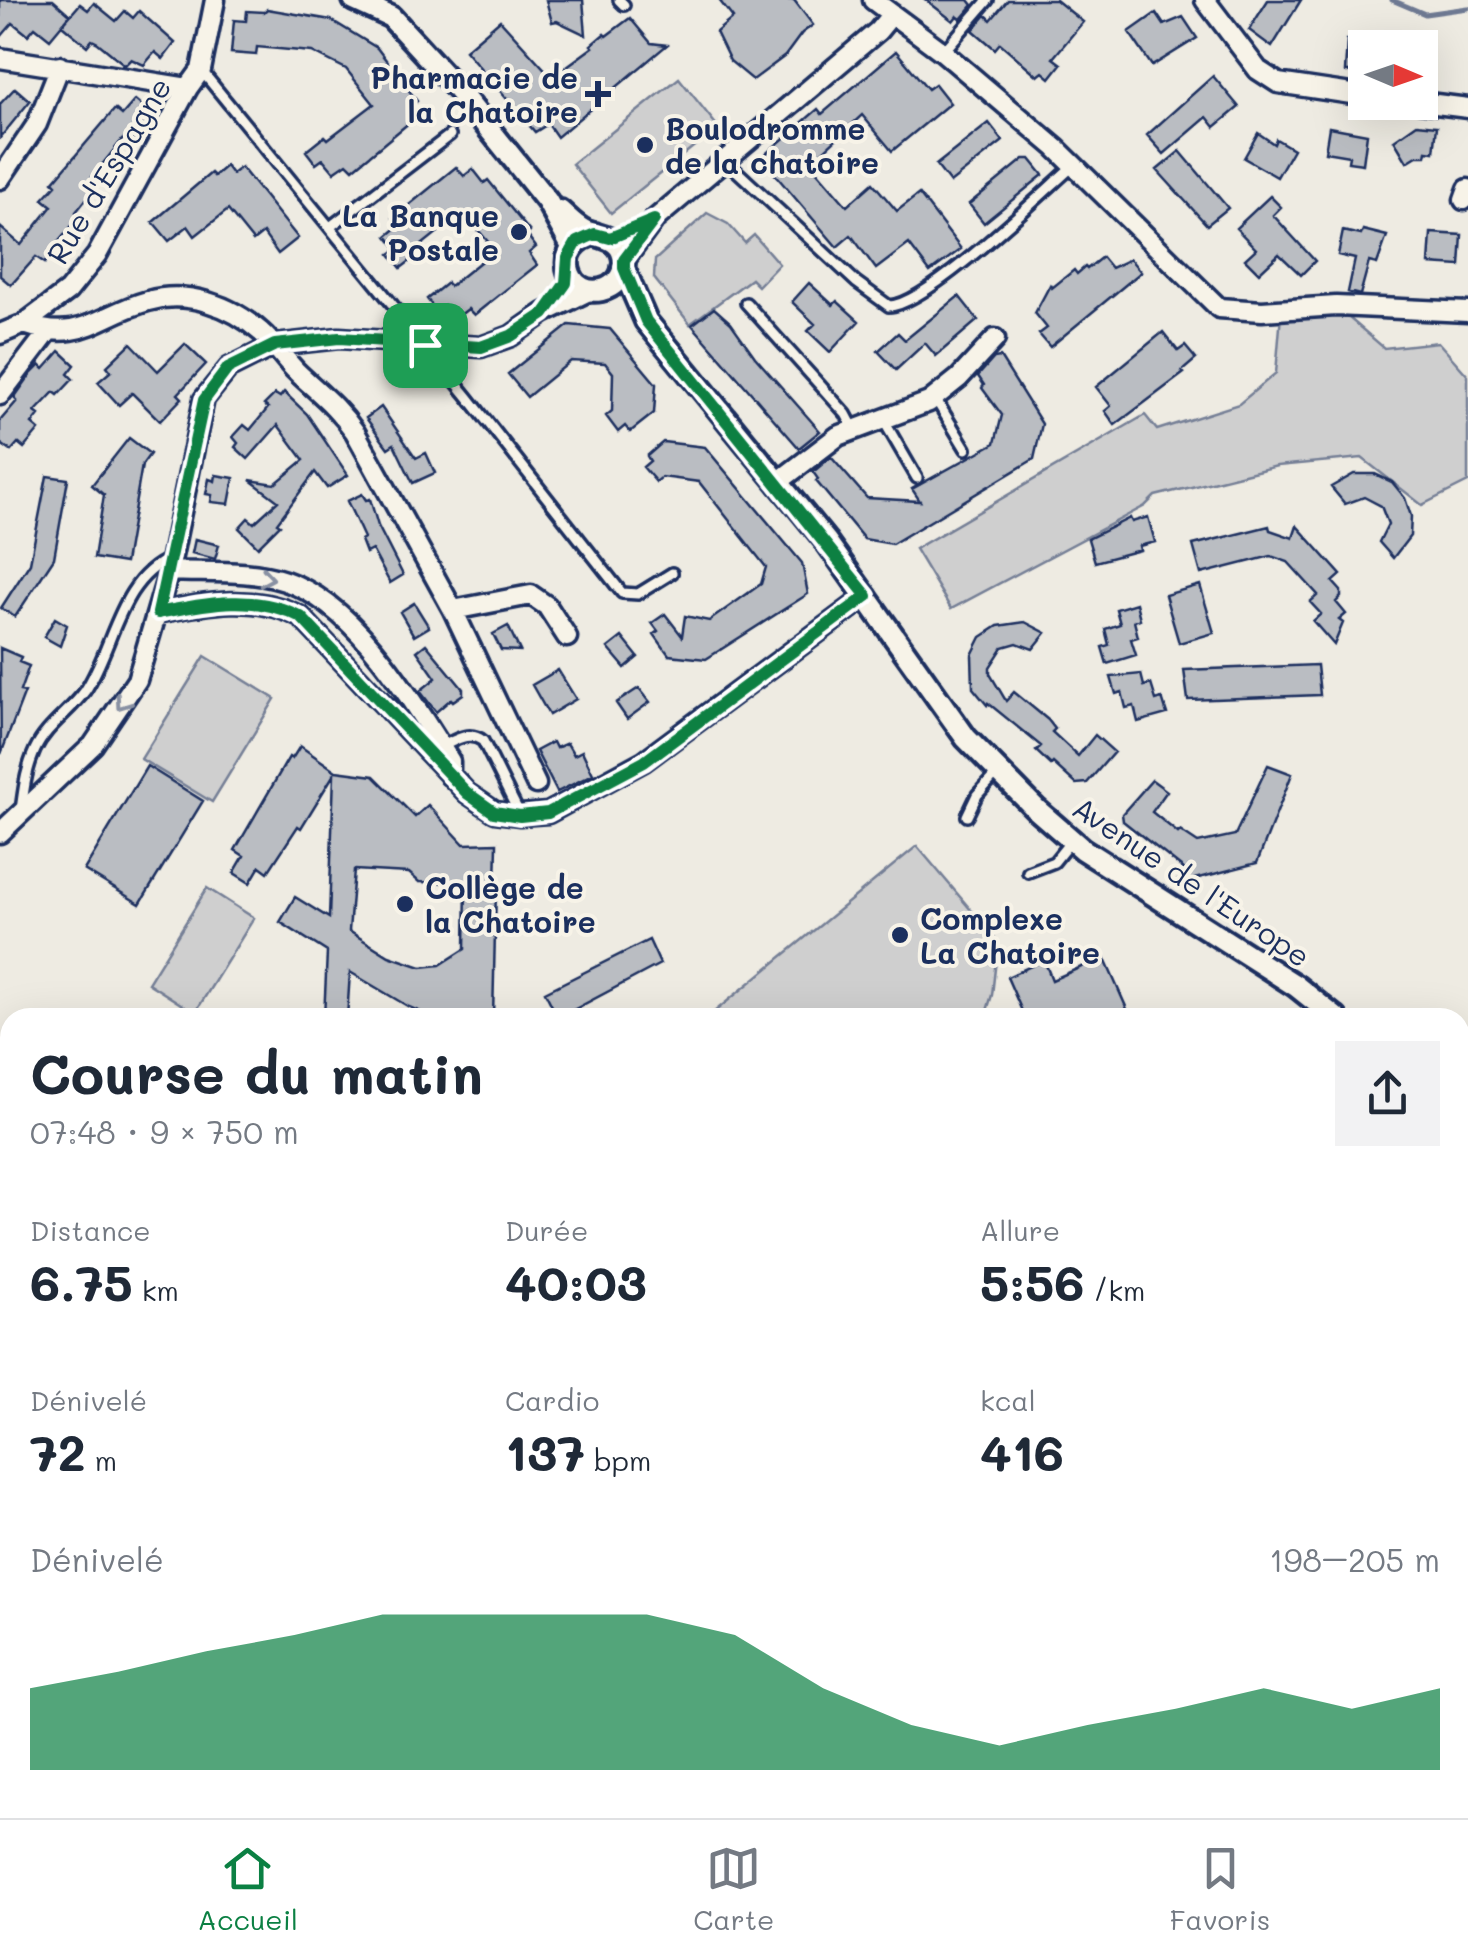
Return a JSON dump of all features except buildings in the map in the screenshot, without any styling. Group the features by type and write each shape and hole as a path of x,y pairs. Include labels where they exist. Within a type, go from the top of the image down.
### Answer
{"street":[{"name":"Rue d'Espagne","path":"0,334 24,324 68,291 96,255 201,70 216,0"},
{"path":"354,0 391,17 457,89 546,201 572,247"},
{"path":"873,0 943,52 1074,165 1219,308 1262,311 1336,306 1468,312"},
{"path":"1205,0 1258,70 1298,88 1348,94"},
{"path":"0,833 93,745 138,680 170,565 204,400 228,368 275,345 339,338 481,347 511,336 544,314 613,286 654,220 892,14"},
{"path":"0,58 188,88"},
{"path":"0,180 37,124 60,66"},
{"path":"1438,104 1468,108"},
{"path":"546,201 582,230 603,236 620,248 624,264"},
{"path":"544,314 561,292 572,247 582,238 603,236 654,220"},
{"name":"Avenue de l'Europe","path":"624,264 646,321 778,482 867,596 956,724 998,771 1072,840 1144,892 1296,986 1324,1008"},
{"path":"568,271 572,280 594,291"},
{"name":"Avenue de l'Europe","path":"594,291 646,321"},
{"path":"24,324 48,332 76,331 144,302 170,296 199,299 229,310 258,328 297,372 338,408 355,432 453,610 536,784"},
{"path":"0,394 48,332"},
{"path":"778,482 838,436 936,398 996,339"},
{"path":"170,565 285,581 322,601 347,620 369,645 450,761 450,777"},
{"path":"453,610 530,595 547,606 566,637"},
{"path":"158,613 234,601 276,604 301,617 450,777 494,812 520,816 548,813 644,762 867,596"}],"lane":[{"path":"943,52 988,0"},
{"path":"201,70 622,593 638,594 672,572"},
{"path":"330,227 450,136"},
{"path":"724,159 876,299 889,306 900,306 964,262 1074,165"},
{"path":"746,302 846,414 854,430"},
{"path":"936,398 966,449"},
{"path":"884,420 918,478"},
{"path":"20,815 27,770 42,738 86,690 132,590 156,564 170,565"},
{"path":"441,747 465,736 475,735 483,741 520,816"},
{"path":"967,816 977,795 998,771"},
{"path":"1028,872 1054,862 1072,840"}],"shaded area":[{"name":"Boulodromme de la chatoire","path":"679,78 718,127 611,213 572,164"},
{"path":"707,213 728,224 745,243 754,235 779,264 758,286 751,279 690,324 654,278 655,260"},
{"path":"1341,311 1384,348 1438,342 1468,376 1468,482 1422,505 1362,458 1277,466 1155,496 1145,506 951,609 915,549 1145,415 1157,430 1239,404 1276,373 1281,315"},
{"path":"205,656 275,699 212,802 141,759"},
{"name":"Complexe La Chatoire","path":"917,846 998,942 988,1008 719,1008"},
{"path":"207,888 254,918 198,1008 187,1008 148,983"}],"waterway":[{"path":"1392,0 1425,14 1468,8"}],"place":[{"name":"Pharmacie de la Chatoire","path":"598,94"},
{"name":"Boulodromme de la chatoire","path":"645,145"},
{"name":"La Banque Postale","path":"519,232"},
{"name":"Collège de la Chatoire","path":"405,904"},
{"name":"Complexe La Chatoire","path":"900,935"}],"route":[{"path":"654,220 624,260 646,321 867,596 644,762 548,813 520,816 494,812 467,793 301,617 276,604 234,601 158,613 204,400 228,368 275,345 339,338 425,345 481,347 511,336 544,314 561,292 566,283 569,252 577,242 595,234 610,238 654,220"}]}
